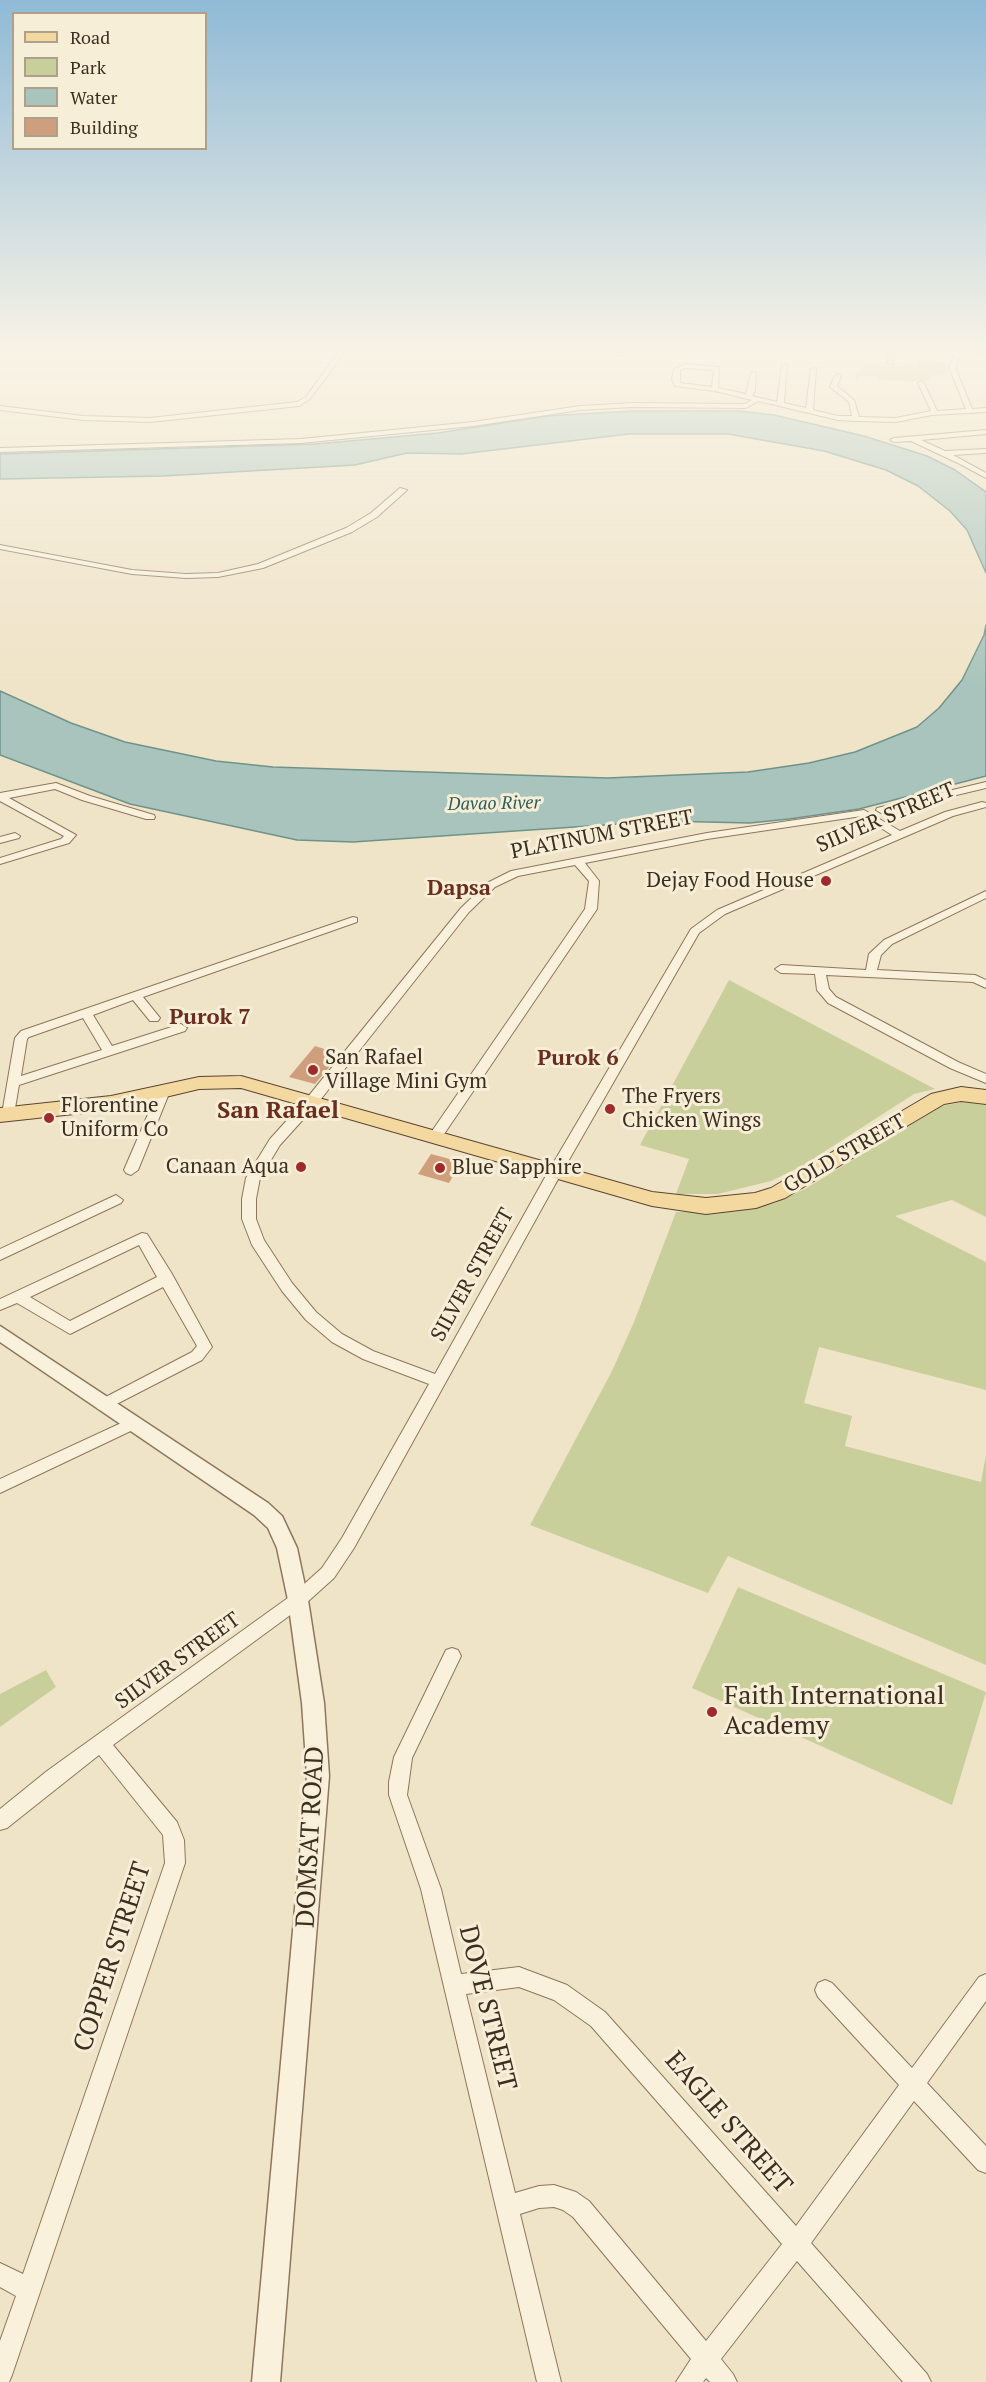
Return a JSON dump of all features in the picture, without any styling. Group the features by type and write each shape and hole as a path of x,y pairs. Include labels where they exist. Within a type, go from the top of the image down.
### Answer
{"main road":[{"name":"GOLD STREET","path":"4,1114 111,1102 199,1083 227,1081 256,1085 672,1204 706,1206 756,1200 802,1182 938,1099 961,1094 986,1097"}],"street":[{"path":"964,464 986,476"},
{"path":"0,547 132,572 186,576 226,573 260,566 349,530 374,515 403,490"},
{"path":"881,810 986,785"},
{"path":"0,796 56,786 86,798 150,817"},
{"path":"0,796 71,835 65,841 0,861"},
{"name":"SILVER STREET","path":"102,1745 298,1600 328,1574 439,1382 555,1172 695,931 721,912 958,810 982,805"},
{"name":"PLATINUM STREET","path":"439,1382 368,1354 338,1338 311,1316 257,1241 249,1219 249,1199 253,1178 275,1142 312,1101 477,897 501,878 578,860 706,836 864,813 899,835"},
{"path":"0,840 15,836"},
{"path":"435,1137 591,909 594,881 578,860"},
{"path":"871,974 875,954 888,942 986,894"},
{"path":"4,1114 13,1083 22,1035 353,920"},
{"path":"781,969 985,983"},
{"path":"820,970 823,990 832,1000 954,1065 986,1079"},
{"path":"135,995 154,1018"},
{"path":"86,1012 108,1050"},
{"path":"13,1083 108,1050 181,1028"},
{"path":"131,1170 164,1091"},
{"path":"0,1255 116,1200"},
{"path":"0,1305 142,1238 206,1343 204,1350 103,1405"},
{"path":"18,1297 70,1328 167,1278"},
{"name":"DOMSAT ROAD","path":"0,1333 103,1405 239,1492 275,1522 287,1548 298,1600 313,1703 317,1804 266,2382"},
{"path":"0,1486 132,1424"},
{"name":"DOVE STREET","path":"452,1656 404,1757 398,1782 398,1796 431,1889 549,2382"},
{"path":"0,1821 54,1778 102,1745"},
{"name":"COPPER STREET","path":"0,2375 175,1863 174,1840 170,1829 102,1745"},
{"name":"EAGLE STREET","path":"453,1984 519,1977 560,1992 598,2019 798,2242 919,2382"},
{"path":"688,2382 798,2242 986,1984"},
{"path":"825,1990 986,2162"},
{"path":"508,2206 539,2197 554,2196 568,2200 581,2209 725,2382"},
{"path":"0,2274 30,2291"}],"green space":[{"path":"729,980 935,1089 914,1094 802,1166 771,1181 718,1194 676,1194 689,1159 640,1145"},
{"path":"963,1102 986,1105 986,1217 952,1200 895,1216 986,1262 986,1390 819,1347 804,1403 852,1416 845,1446 981,1482 986,1455 986,1665 728,1556 708,1593 530,1525 612,1371 634,1322 676,1212 728,1212 775,1203 805,1189 941,1106"},
{"path":"738,1587 986,1692 952,1805 692,1688"},
{"path":"46,1670 56,1687 0,1727 0,1694"}],"water":[{"path":"0,464 359,464 163,476 0,479"},
{"path":"867,464 943,464 986,492 986,573 967,530 950,511 918,486 886,470"},
{"name":"Davao River","path":"986,625 986,776 859,809 789,819 750,823 663,821 353,842 297,840 130,804 0,755 0,691 71,723 125,742 216,761 273,767 607,778 748,772 809,763 855,752 917,727 939,708 962,680 984,635"}],"building":[{"name":"San Rafael Village Mini Gym","path":"315,1046 340,1054 315,1084 289,1077"},
{"name":"Blue Sapphire","path":"431,1154 461,1162 449,1183 418,1174"}],"place":[{"name":"Dejay Food House","path":"826,881"},
{"name":"San Rafael Village Mini Gym","path":"313,1070"},
{"name":"The Fryers Chicken Wings","path":"610,1109"},
{"name":"Florentine Uniform Co","path":"49,1118"},
{"name":"Canaan Aqua","path":"301,1167"},
{"name":"Blue Sapphire","path":"440,1168"},
{"name":"Faith International Academy","path":"712,1712"}],"district":[{"name":"Dapsa","path":"459,889"},
{"name":"Purok 7","path":"210,1018"},
{"name":"Purok 6","path":"578,1059"},
{"name":"San Rafael","path":"278,1111"}]}
